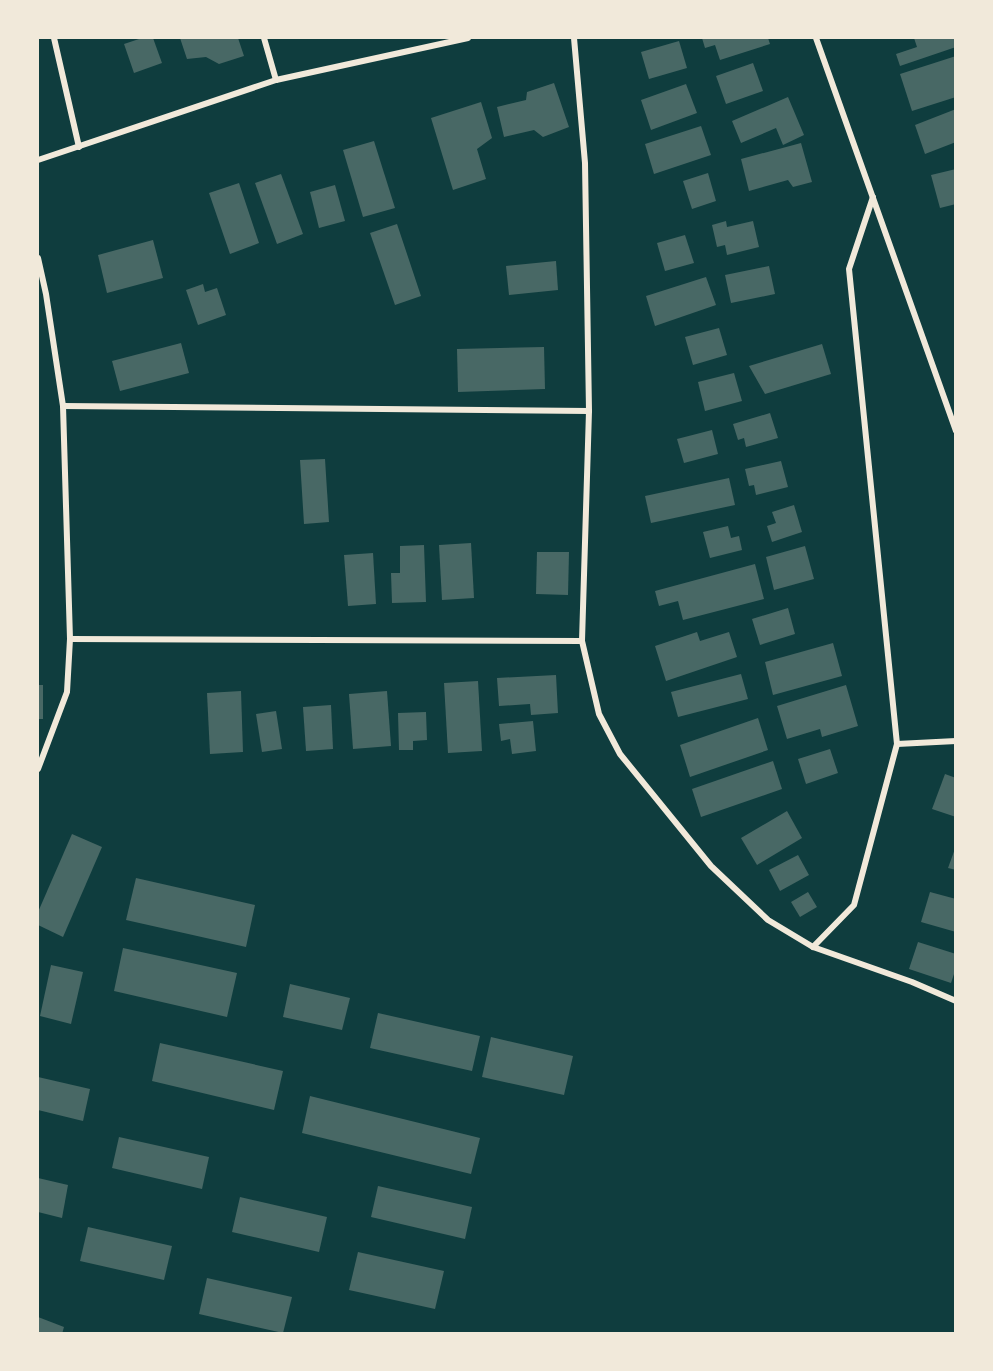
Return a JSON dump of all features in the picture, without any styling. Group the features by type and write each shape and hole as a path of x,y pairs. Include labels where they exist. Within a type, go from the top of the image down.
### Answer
{"street":[{"path":"54,38 79,147"},
{"path":"264,38 276,80"},
{"path":"38,160 276,80 465,38"},
{"path":"574,38 585,163 589,411 582,641 599,714 620,754 711,866 768,920 813,947 912,982 956,1001"},
{"path":"816,38 956,431"},
{"path":"813,947 854,905 897,744 849,269 873,197"},
{"path":"38,258 46,294 63,406 70,639 67,692 38,769"},
{"path":"63,406 589,411"},
{"path":"70,639 582,641"},
{"path":"897,744 956,741"}],"building":[{"path":"142,38 153,38 162,63 134,73 124,44"},
{"path":"180,38 238,38 244,56 219,64 206,57 187,59"},
{"path":"702,38 768,38 770,44 720,60 715,45 705,48"},
{"path":"914,38 956,38 956,47 900,66 896,54 917,47"},
{"path":"679,41 687,68 649,79 641,52"},
{"path":"956,56 956,97 912,111 900,74"},
{"path":"753,63 763,91 726,104 716,76"},
{"path":"554,83 569,127 543,137 534,130 504,137 497,107 526,100 527,92"},
{"path":"686,84 697,113 651,130 641,100"},
{"path":"788,97 804,135 783,145 776,128 741,143 732,121"},
{"path":"481,102 492,138 477,149 486,179 453,190 431,118"},
{"path":"956,109 956,142 925,154 915,125"},
{"path":"701,126 711,155 654,174 645,144"},
{"path":"374,141 395,208 363,217 343,150"},
{"path":"801,143 812,182 793,187 788,180 749,191 741,159"},
{"path":"956,169 956,204 940,208 931,175"},
{"path":"708,173 716,201 692,209 683,181"},
{"path":"281,174 303,234 277,244 255,183"},
{"path":"239,183 259,243 230,254 209,193"},
{"path":"335,185 345,221 319,228 310,192"},
{"path":"726,221 727,227 753,221 759,247 727,255 725,245 717,247 712,225"},
{"path":"397,224 421,296 395,305 370,233"},
{"path":"685,235 694,263 665,271 657,243"},
{"path":"153,240 163,278 107,293 98,255"},
{"path":"556,261 558,290 509,295 506,266"},
{"path":"769,266 775,294 731,303 725,275"},
{"path":"706,277 716,305 655,326 646,296"},
{"path":"203,284 205,292 217,288 226,315 198,325 186,290"},
{"path":"719,328 727,355 693,365 685,337"},
{"path":"181,343 189,373 120,391 112,361"},
{"path":"822,344 831,374 765,394 749,366"},
{"path":"544,347 545,389 458,392 457,349"},
{"path":"734,373 742,401 705,411 698,382"},
{"path":"770,413 778,438 746,447 744,438 738,440 733,424"},
{"path":"712,430 718,454 684,463 677,439"},
{"path":"325,459 329,522 304,524 300,460"},
{"path":"781,461 788,487 756,495 754,485 749,486 745,469"},
{"path":"729,478 735,505 651,523 645,496"},
{"path":"794,505 802,532 772,542 767,526 776,523 772,512"},
{"path":"728,526 731,538 739,536 742,550 710,558 703,532"},
{"path":"471,543 474,598 442,600 439,545"},
{"path":"424,545 426,602 392,603 391,573 400,573 400,546"},
{"path":"805,546 814,579 774,590 766,557"},
{"path":"537,552 569,552 568,595 536,594"},
{"path":"373,553 376,604 348,606 344,555"},
{"path":"755,564 764,599 683,620 678,601 659,606 655,591"},
{"path":"788,608 795,634 760,645 752,619"},
{"path":"697,632 700,641 729,632 737,657 666,681 655,646"},
{"path":"833,643 842,676 773,695 765,662"},
{"path":"741,674 748,699 678,717 671,692"},
{"path":"556,675 558,713 531,715 530,704 499,706 497,678"},
{"path":"478,681 482,751 448,753 444,683"},
{"path":"38,685 43,685 43,719 38,719"},
{"path":"846,685 858,726 822,737 820,729 787,739 777,706"},
{"path":"241,691 243,752 210,754 207,693"},
{"path":"387,691 391,746 353,749 349,694"},
{"path":"331,705 333,749 306,751 303,707"},
{"path":"276,711 282,749 262,752 256,714"},
{"path":"426,712 427,740 413,741 413,750 399,750 398,713"},
{"path":"758,718 768,750 690,777 680,745"},
{"path":"533,721 536,751 512,754 510,739 501,741 499,724"},
{"path":"830,749 838,773 806,784 798,759"},
{"path":"773,761 782,789 701,817 692,789"},
{"path":"945,774 956,778 956,817 932,809"},
{"path":"787,811 802,838 757,865 741,838"},
{"path":"72,834 102,847 63,937 38,925 38,912"},
{"path":"956,846 956,870 948,868"},
{"path":"798,855 809,875 780,891 769,870"},
{"path":"136,878 255,905 246,947 126,920"},
{"path":"808,892 817,907 800,917 791,902"},
{"path":"930,892 956,899 956,932 921,922"},
{"path":"918,942 956,954 956,968 951,983 909,969"},
{"path":"123,948 237,973 227,1017 114,991"},
{"path":"51,965 83,972 71,1024 40,1016"},
{"path":"290,984 350,998 342,1030 283,1017"},
{"path":"378,1013 480,1036 472,1071 370,1048"},
{"path":"491,1037 573,1056 564,1095 482,1077"},
{"path":"160,1043 283,1071 274,1110 152,1081"},
{"path":"38,1077 90,1089 83,1121 38,1110"},
{"path":"310,1096 480,1138 471,1174 302,1133"},
{"path":"119,1137 209,1157 202,1189 112,1168"},
{"path":"38,1178 68,1185 62,1218 38,1212"},
{"path":"378,1186 472,1207 465,1239 371,1217"},
{"path":"240,1197 327,1217 319,1252 232,1232"},
{"path":"88,1227 172,1246 164,1280 80,1261"},
{"path":"358,1252 444,1271 435,1309 349,1290"},
{"path":"207,1278 292,1297 283,1333 199,1314"},
{"path":"38,1317 64,1327 62,1334 38,1334"}]}
